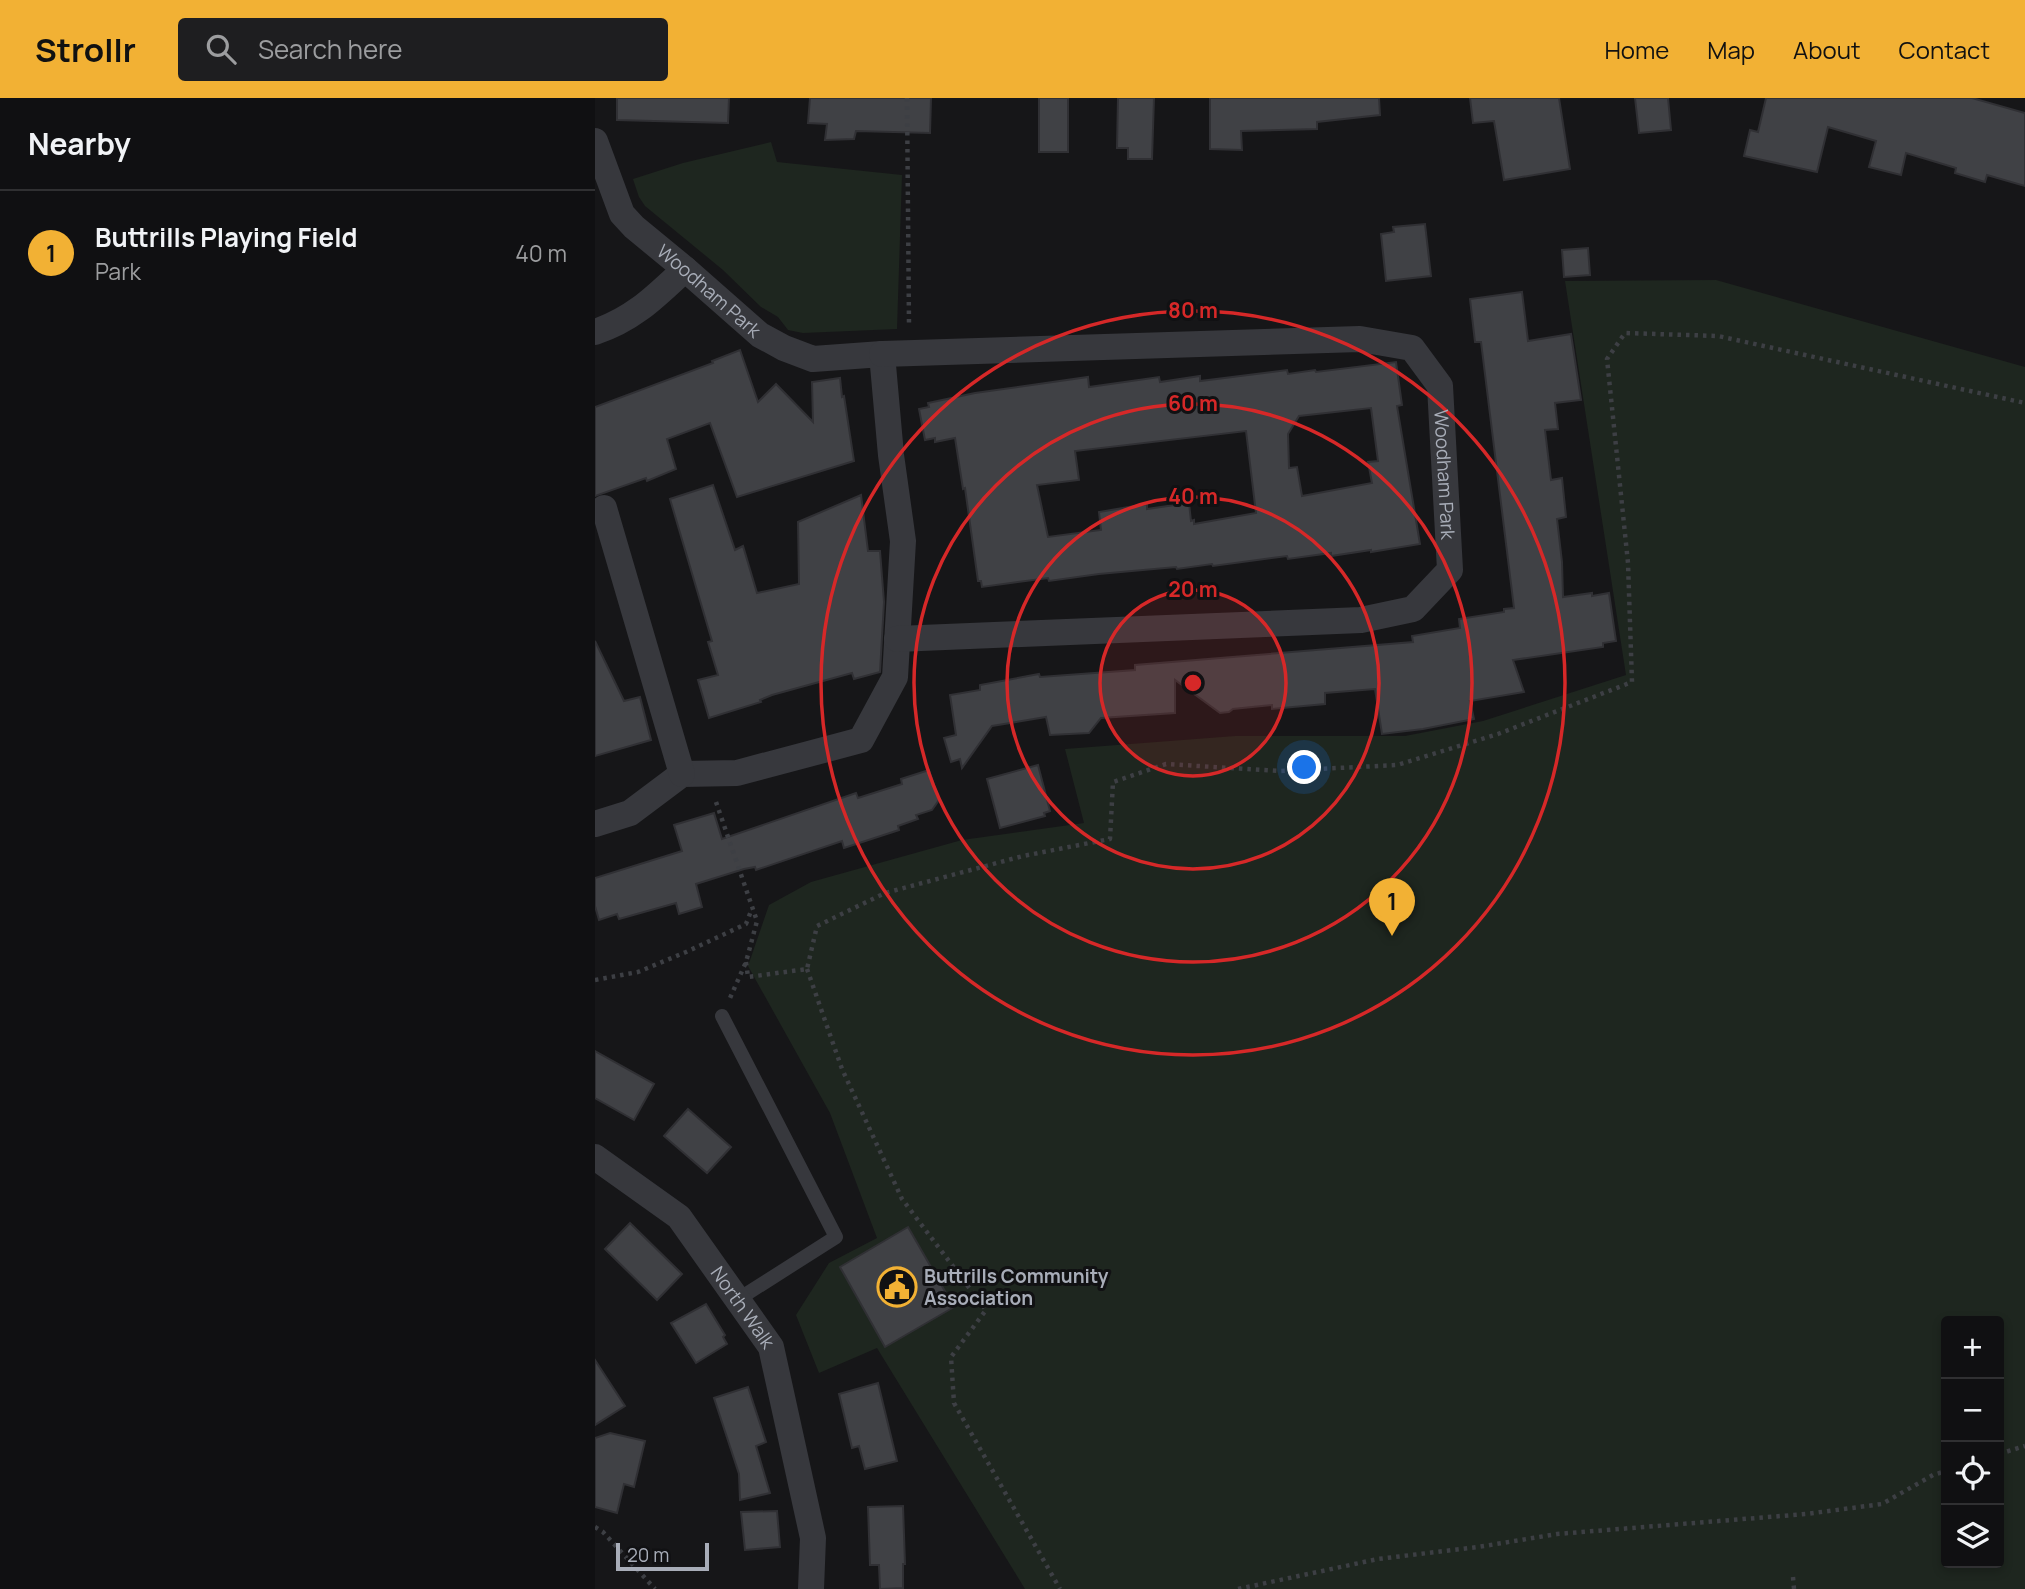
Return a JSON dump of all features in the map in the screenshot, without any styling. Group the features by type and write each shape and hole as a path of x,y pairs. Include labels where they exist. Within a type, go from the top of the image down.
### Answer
{"street":[{"name":"Woodham Park","path":"595,141 622,214 634,227 760,335 813,359 909,353 1360,339 1412,348 1440,386 1450,570 1413,609 1361,620 897,639"},
{"path":"595,332 625,320 645,306 685,269"},
{"path":"595,824 630,813 694,774 737,774 861,740 895,677 903,541 891,455 882,354"},
{"path":"604,508 694,774"},
{"name":"North Walk","path":"595,1157 679,1217 771,1347 813,1538 811,1589"}],"lane":[{"path":"722,1016 836,1237 737,1300"}],"path":[{"path":"907,98 909,353"},
{"path":"1060,1589 954,1403 951,1357 986,1310 902,1199 842,1069 807,969 817,926 885,892 1023,856 1110,839 1112,782 1166,764 1279,771 1397,765 1498,734 1632,682 1628,563 1607,359 1625,333 1719,336 2025,403"},
{"path":"694,774 757,921 738,982"},
{"path":"595,980 638,972 686,952 746,924 751,910"},
{"path":"746,962 748,977 807,969"},
{"path":"2004,1452 2025,1446"},
{"path":"1238,1589 1378,1559 1557,1534 1806,1514 1882,1504 1941,1473"},
{"path":"595,1527 603,1532 655,1589"},
{"path":"1793,1577 1794,1589"}],"shaded area":[{"path":"771,142 777,162 902,175 897,329 803,333 788,330 778,317 761,307 723,270 645,206 639,197 633,179 683,163"},
{"path":"1716,280 2025,367 2025,1589 1025,1589 877,1348 819,1373 796,1315 829,1263 877,1238 830,1113 748,966 769,905 811,882 962,840 1084,823 1065,749 1235,736 1405,736 1483,721 1626,675 1565,281"}],"building":[{"path":"617,98 729,98 728,123 617,120"},
{"path":"810,98 931,98 930,133 856,131 854,139 825,140 827,124 808,123"},
{"path":"1039,98 1068,98 1068,152 1039,152"},
{"path":"1118,98 1154,98 1152,159 1128,159 1128,148 1117,148"},
{"path":"1210,98 1379,98 1380,115 1317,122 1317,129 1241,131 1242,150 1210,149"},
{"path":"1470,98 1559,98 1570,169 1504,180 1494,121 1473,123"},
{"path":"1635,98 1668,98 1671,130 1639,133"},
{"path":"1766,98 1972,98 2025,113 2025,186 1987,175 1985,182 1955,173 1956,168 1906,153 1901,175 1869,167 1876,141 1828,127 1817,172 1744,156 1750,130 1758,132"},
{"path":"1425,224 1431,276 1386,281 1381,234 1394,232 1393,227"},
{"path":"1588,248 1590,275 1564,277 1562,250"},
{"path":"1522,292 1528,341 1571,334 1581,400 1555,403 1558,429 1545,430 1551,480 1562,478 1566,517 1557,519 1563,597 1609,593 1616,641 1603,643 1603,647 1513,660 1524,692 1470,701 1474,719 1423,729 1382,734 1375,689 1325,693 1325,704 1272,709 1272,705 1220,713 1175,680 1175,713 1101,718 1089,733 1050,735 1046,717 992,726 962,768 960,759 951,762 944,738 956,735 950,695 980,690 980,685 1039,674 1040,677 1135,670 1135,665 1413,642 1412,636 1460,628 1459,619 1514,608 1481,342 1475,342 1470,299"},
{"path":"740,350 758,402 776,384 813,422 812,382 840,378 854,461 737,497 710,423 667,439 676,469 647,481 646,478 595,496 595,407 713,363 712,361"},
{"path":"1396,362 1402,405 1397,406 1420,544 1331,556 1331,553 1288,559 1287,556 1213,566 1099,574 1049,581 1048,578 982,587 981,581 978,581 955,438 935,442 935,438 925,440 919,409 929,407 928,403 975,393 1088,377 1089,387 1159,377 1160,382 1200,376 1200,381 1287,370 1288,374","holes":["1371,408 1378,461 1368,462 1372,483 1302,496 1297,467 1289,468 1288,434 1299,416","1246,431 1256,513 1194,524 1194,520 1191,521 1189,503 1147,509 1147,504 1099,512 1101,530 1048,537 1037,485 1079,480 1075,451"]},
{"path":"713,485 735,550 743,546 757,593 799,584 798,522 861,495 868,551 880,551 884,602 880,672 854,679 852,673 772,695 760,700 761,702 709,718 698,680 718,675 708,642 712,641 670,499"},
{"path":"595,641 624,701 640,697 651,740 595,756"},
{"path":"1038,765 1050,811 1044,813 1045,816 1000,828 987,779"},
{"path":"929,770 939,800 932,810 916,815 918,819 898,826 899,830 844,848 842,841 756,870 755,867 744,869 696,884 702,907 679,914 676,903 619,919 617,914 599,920 595,906 595,878 682,851 674,825 714,813 722,839 856,793 858,798 902,784 901,779"},
{"path":"595,1051 654,1084 634,1120 595,1098"},
{"path":"688,1109 731,1147 707,1173 664,1136"},
{"path":"630,1223 682,1274 657,1300 605,1249"},
{"path":"908,1227 954,1307 885,1347 840,1267"},
{"path":"706,1304 725,1335 723,1337 727,1344 696,1363 671,1323"},
{"path":"595,1360 625,1406 595,1425"},
{"path":"878,1383 897,1461 865,1469 859,1446 852,1448 839,1394"},
{"path":"748,1387 766,1442 756,1446 770,1493 740,1500 739,1474 714,1398"},
{"path":"610,1433 645,1441 634,1487 624,1484 617,1513 595,1507 595,1438"},
{"path":"903,1506 903,1588 880,1589 879,1565 870,1565 868,1507"},
{"path":"777,1511 780,1547 745,1550 741,1512"}],"place":[{"name":"Buttrills Playing Field","path":"1392,936"},
{"name":"Buttrills Community Association","path":"897,1287"}]}
